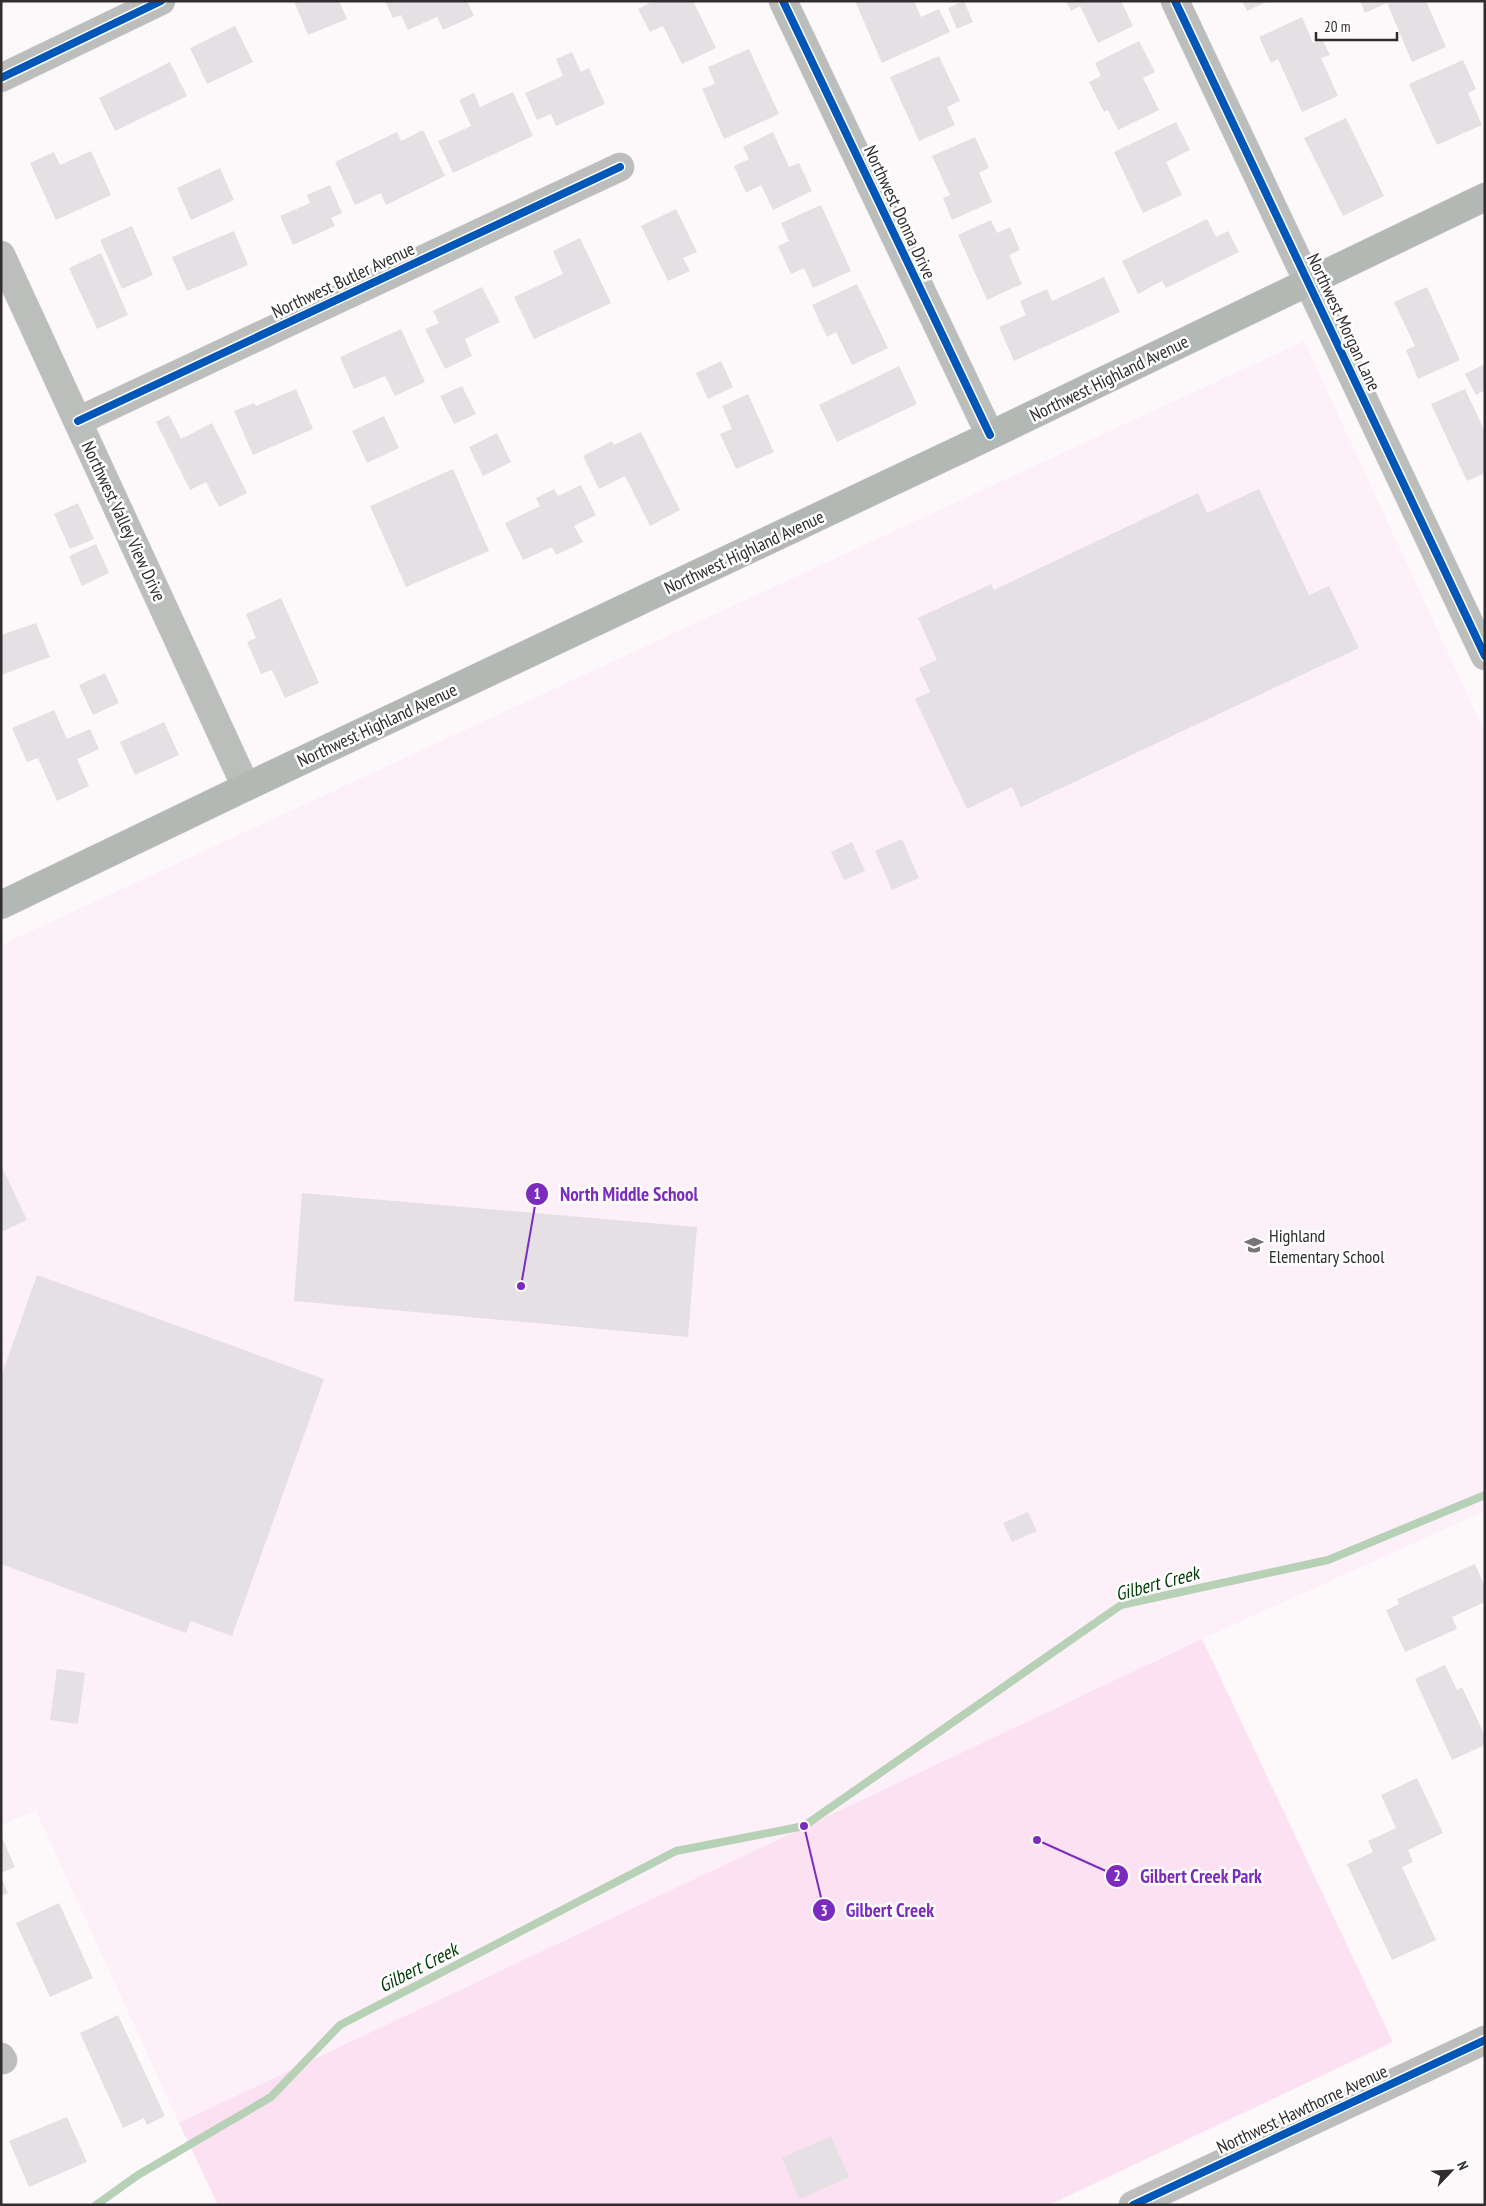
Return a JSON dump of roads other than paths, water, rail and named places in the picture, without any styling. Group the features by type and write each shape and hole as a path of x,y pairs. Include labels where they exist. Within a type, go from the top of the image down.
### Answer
{"main road":[{"name":"Northwest Highland Avenue","path":"1,905 990,435 1485,197"}],"street":[{"path":"1,78 161,1"},
{"name":"Northwest Donna Drive","path":"783,1 990,435"},
{"name":"Northwest Morgan Lane","path":"1175,1 1485,656"},
{"name":"Northwest Butler Avenue","path":"78,421 620,167"},
{"name":"Northwest Valley View Drive","path":"1,255 246,787"},
{"name":"Northwest Hawthorne Avenue","path":"1132,2205 1485,2040"}],"waterway":[{"name":"Gilbert Creek","path":"96,2205 138,2175 271,2097 340,2025 676,1851 804,1826 1121,1605 1328,1560 1485,1495"}],"place":[{"name":"Highland Elementary School","path":"1254,1245"},
{"name":"North Middle School","path":"521,1286"},
{"name":"Gilbert Creek","path":"804,1826"},
{"name":"Gilbert Creek Park","path":"1037,1840"}]}
